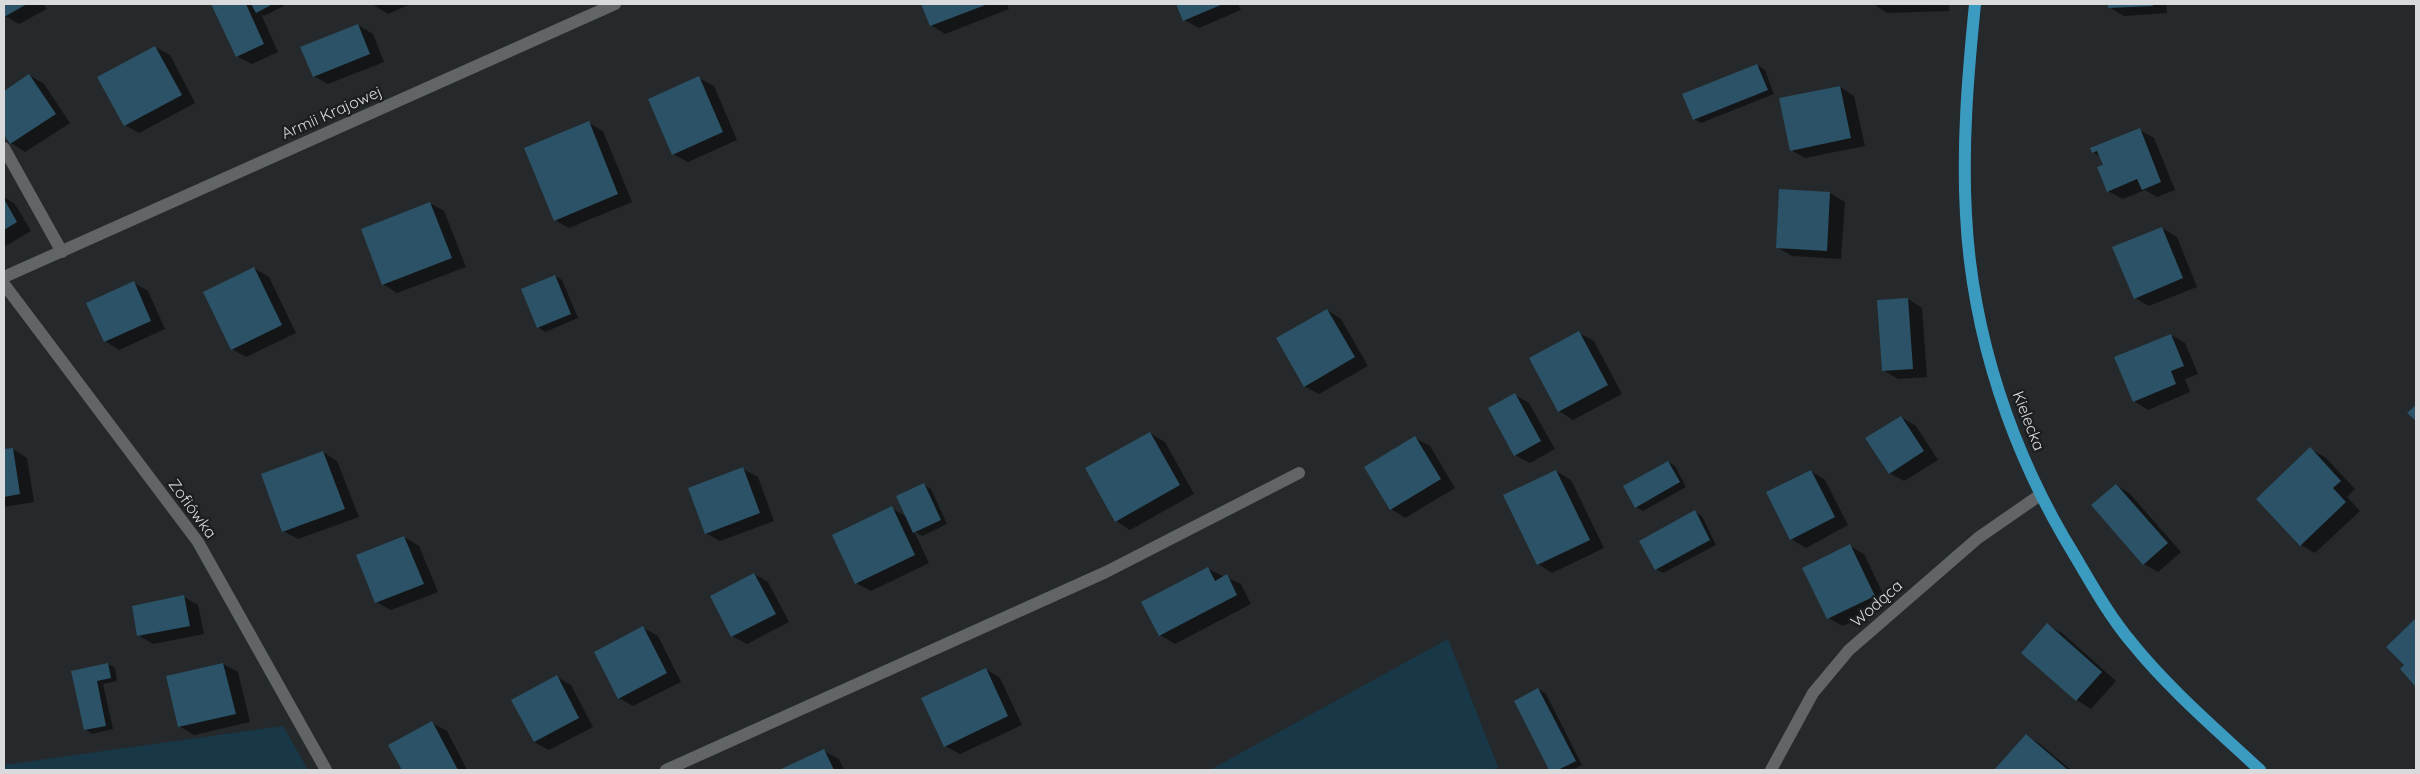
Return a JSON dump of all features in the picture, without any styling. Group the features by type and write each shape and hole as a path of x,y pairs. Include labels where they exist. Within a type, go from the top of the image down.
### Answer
{"main road":[{"name":"Kielecka","path":"1975,4 1965,129 1966,215 1969,257 1975,299 1993,371 2015,435 2040,495 2082,568 2131,642 2181,697 2260,770"}],"street":[{"name":"Armii Krajowej","path":"4,277 615,4"},
{"path":"4,148 62,252"},
{"name":"Zofiówka","path":"4,284 198,542 326,770"},
{"path":"666,770 1106,572 1299,473"},
{"name":"Wodąca","path":"1771,770 1813,693 1849,650 1978,538 2040,495"}],"shaded area":[{"path":"1448,639 1498,767 1493,770 1210,770"},
{"path":"283,726 308,770 4,770 4,765"}],"building":[{"path":"4,4 27,4 4,17"},
{"path":"211,4 246,4 264,44 236,57"},
{"path":"251,4 273,4 256,13"},
{"path":"921,4 988,4 930,26"},
{"path":"1176,4 1223,4 1183,21"},
{"path":"2108,4 2152,4 2153,6 2108,8"},
{"path":"358,24 370,54 313,77 300,47"},
{"path":"155,46 182,95 124,126 97,77"},
{"path":"1757,64 1768,90 1693,120 1682,94"},
{"path":"29,74 56,114 10,144 4,135 4,91"},
{"path":"699,76 723,132 672,155 648,99"},
{"path":"1840,86 1851,138 1790,151 1779,98"},
{"path":"589,121 618,194 554,221 524,148"},
{"path":"2140,128 2161,182 2142,190 2137,179 2107,192 2097,167 2103,165 2097,151 2092,153 2090,148"},
{"path":"1779,189 1830,192 1827,251 1776,248"},
{"path":"4,199 17,222 4,230"},
{"path":"430,202 452,258 382,285 361,229"},
{"path":"2162,227 2183,278 2134,299 2112,247"},
{"path":"254,267 282,325 231,350 203,292"},
{"path":"555,275 571,314 537,328 521,289"},
{"path":"134,281 151,321 104,342 86,303"},
{"path":"1908,298 1913,369 1882,371 1877,300"},
{"path":"1327,309 1355,357 1304,387 1276,338"},
{"path":"1579,331 1608,385 1558,412 1529,358"},
{"path":"2171,334 2184,366 2171,371 2176,384 2133,402 2114,357"},
{"path":"1515,393 1541,441 1514,456 1488,408"},
{"path":"2416,405 2416,421 2407,413"},
{"path":"1901,416 1924,451 1889,474 1865,438"},
{"path":"1150,432 1180,485 1115,522 1085,468"},
{"path":"1415,436 1441,479 1390,510 1364,467"},
{"path":"2310,447 2341,481 2333,488 2346,502 2300,546 2256,499"},
{"path":"13,448 20,494 4,497 4,449"},
{"path":"323,451 345,509 282,532 261,474"},
{"path":"1668,461 1680,482 1635,508 1623,486"},
{"path":"743,467 760,513 705,534 688,488"},
{"path":"1556,470 1590,540 1537,565 1503,495"},
{"path":"1811,470 1835,517 1790,540 1766,492"},
{"path":"924,483 941,520 913,533 896,496"},
{"path":"2116,484 2168,543 2143,565 2091,505"},
{"path":"892,506 915,555 855,584 832,535"},
{"path":"1695,510 1710,540 1655,570 1639,541"},
{"path":"404,536 424,584 375,603 356,555"},
{"path":"1850,544 1875,596 1827,619 1802,568"},
{"path":"1208,567 1215,581 1227,574 1237,595 1159,636 1141,602"},
{"path":"754,573 776,614 731,637 710,596"},
{"path":"184,595 190,626 137,636 132,606"},
{"path":"2416,618 2416,687 2400,669 2404,665 2386,647"},
{"path":"2047,623 2102,672 2076,701 2021,653"},
{"path":"643,626 667,673 618,699 594,652"},
{"path":"108,663 111,678 97,681 106,726 84,730 71,671"},
{"path":"223,663 236,714 178,727 166,676"},
{"path":"986,668 1008,716 944,747 921,698"},
{"path":"557,675 579,718 534,742 511,700"},
{"path":"1538,688 1576,761 1558,770 1549,770 1514,701"},
{"path":"432,721 458,770 402,770 388,745"},
{"path":"2026,734 2068,770 1994,770"},
{"path":"824,749 834,770 779,770"}]}
